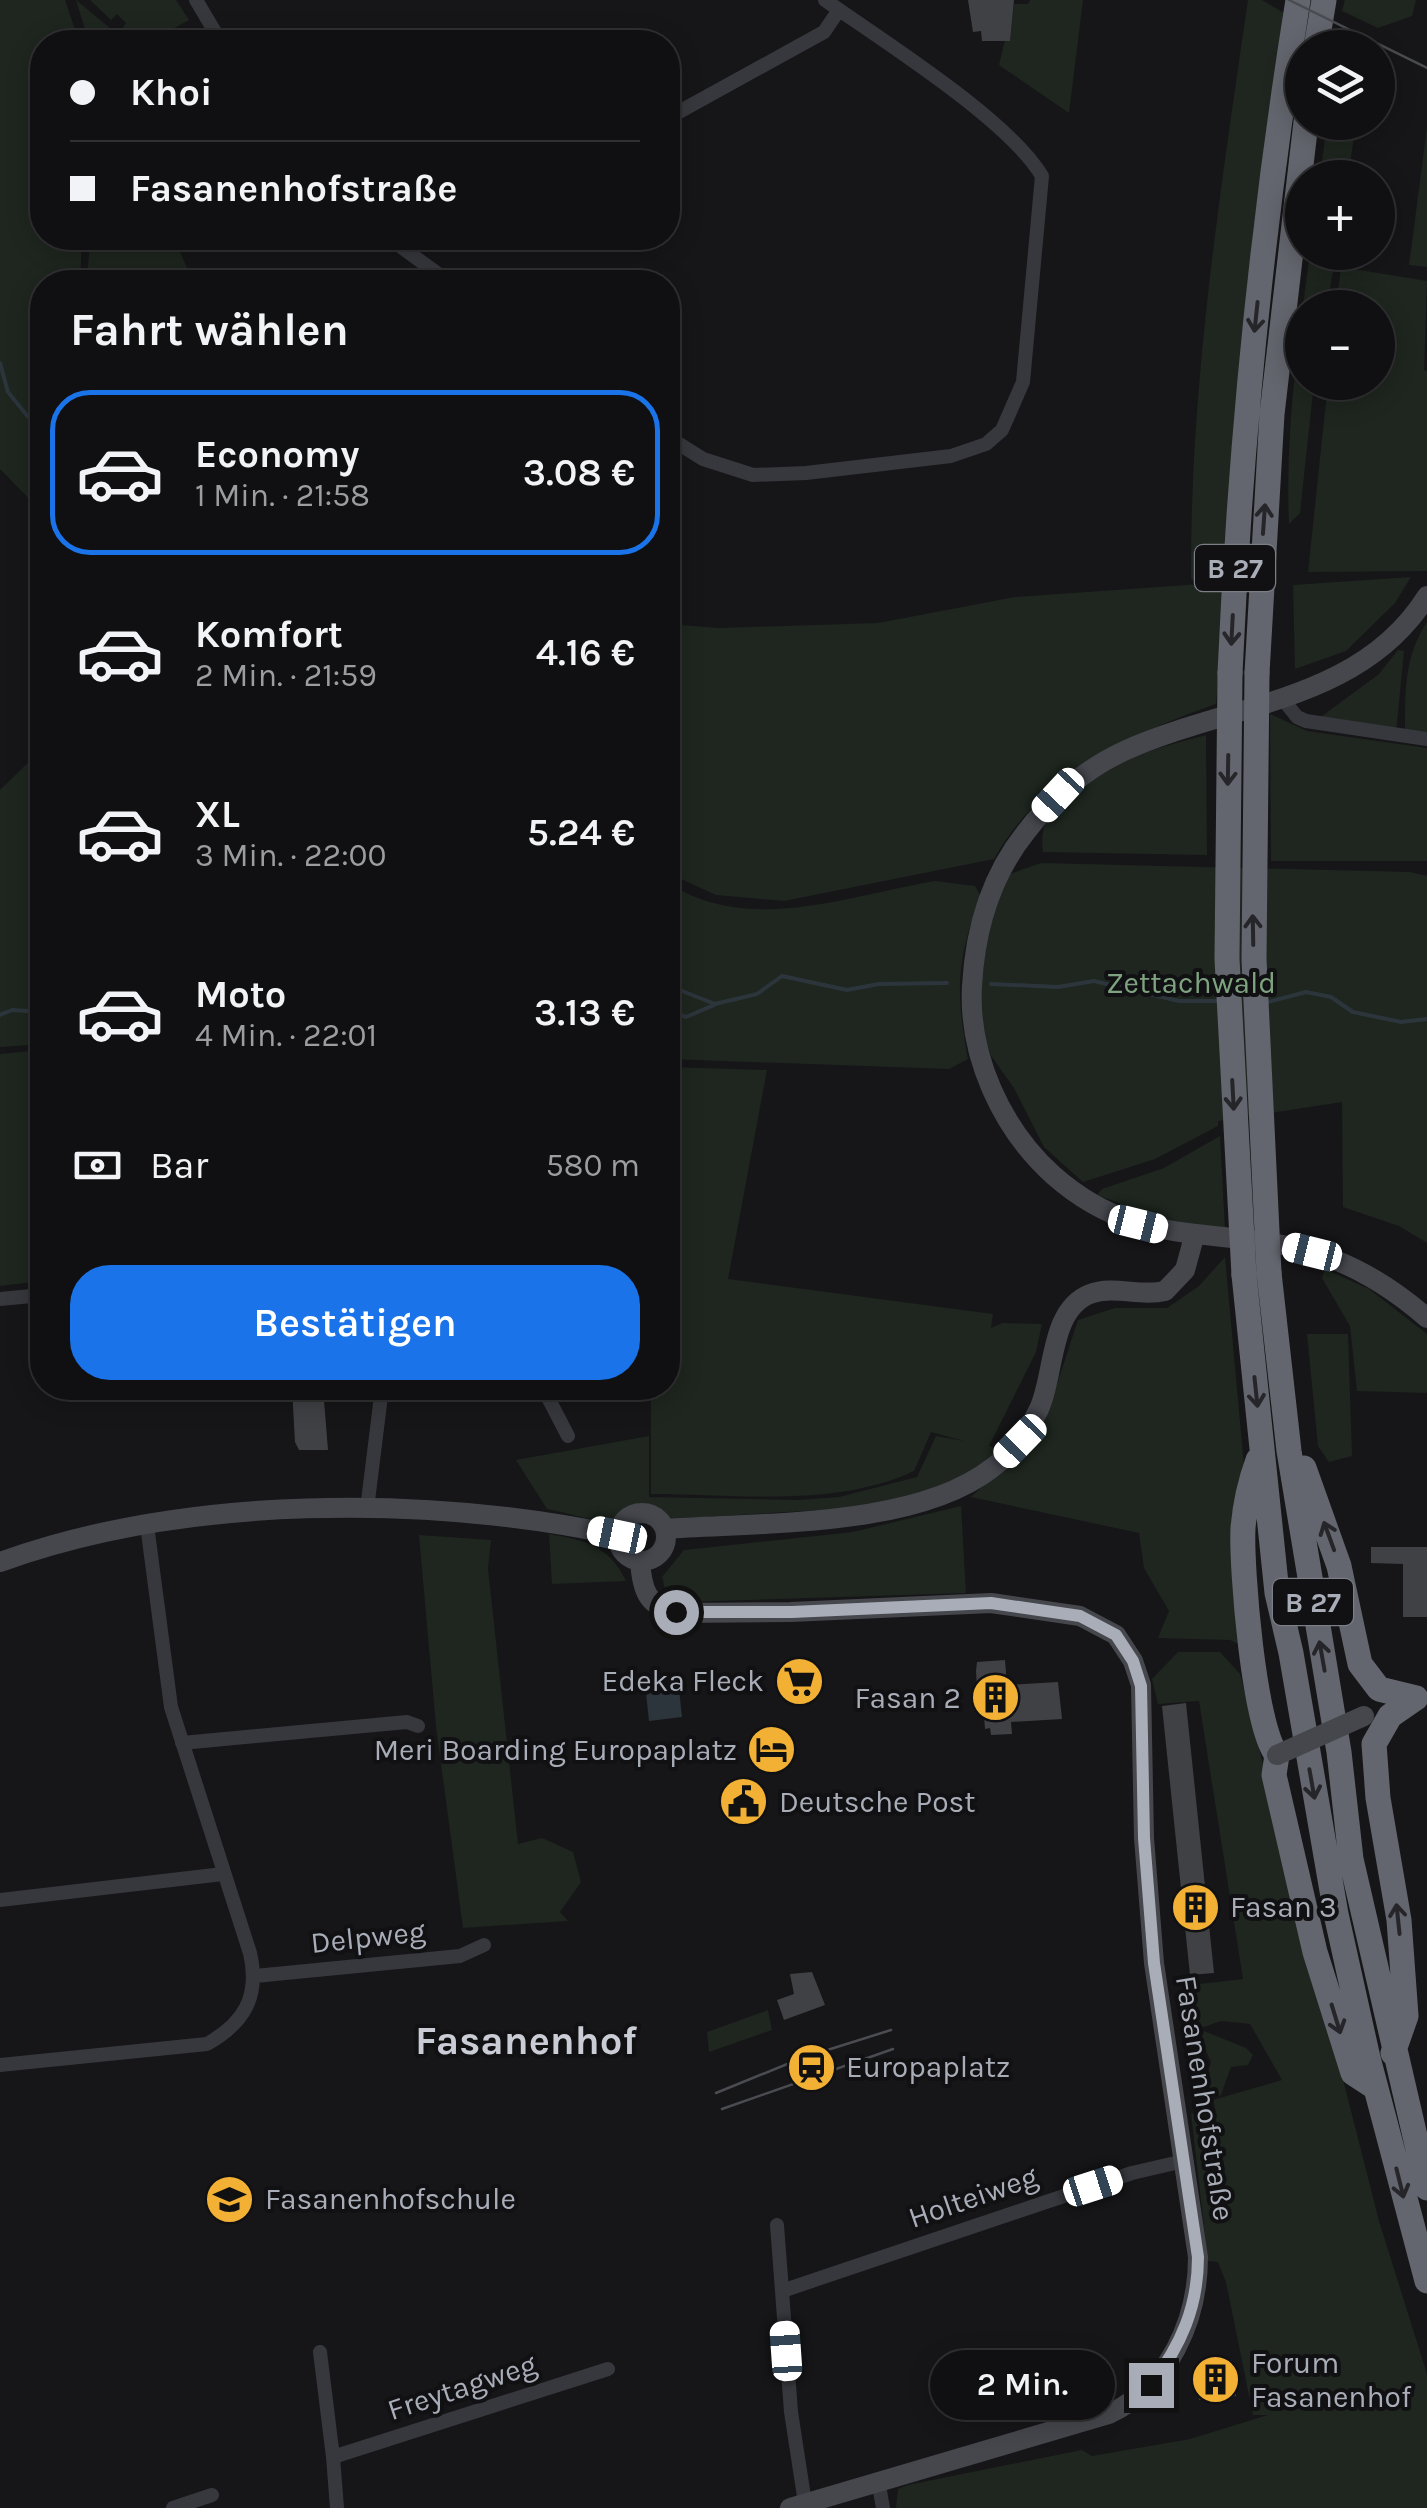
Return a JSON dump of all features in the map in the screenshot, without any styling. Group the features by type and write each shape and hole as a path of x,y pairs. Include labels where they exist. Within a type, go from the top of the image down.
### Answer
{"highway":[{"name":"B 27","path":"1298,0 1276,144 1248,393 1230,673 1228,960 1257,1274 1339,1752 1351,1859 1427,2188"},
{"path":"1319,30 1324,0"},
{"name":"B 27","path":"1304,140 1272,414 1256,673 1254,958 1262,1451 1277,1593 1336,1914 1376,2088 1427,2281"},
{"path":"1262,1451 1249,1484 1243,1549 1259,1699 1268,1743 1276,1755 1274,1775 1315,1952 1352,2073 1376,2088"},
{"name":"B 27","path":"1288,1451 1304,1467 1331,1536 1360,1664 1379,1689 1421,1696"},
{"name":"B 27","path":"1393,2053 1406,2016 1399,1920 1378,1798 1374,1744 1390,1716 1421,1696"}],"street":[{"path":"196,0 215,30"},
{"path":"680,444 724,469 769,475 951,456 986,444 1002,430 1024,382 1042,176 1025,152 976,111 825,0"},
{"path":"680,111 824,32 838,10"},
{"path":"405,250 433,270"},
{"path":"1427,596 1398,634 1368,659 1334,679 1123,751 1080,776 1058,795 1017,843 994,883 978,935 971,998 975,1035 1004,1116 1026,1150 1085,1200 1110,1213 1194,1237 1312,1252 1376,1280 1427,1318"},
{"path":"1282,698 1297,717 1306,721 1427,739"},
{"path":"666,1529 661,1552 652,1560 640,1561 623,1553 617,1535 621,1524 639,1512 650,1514 666,1529 869,1514 923,1504 962,1488 994,1467 1020,1441 1038,1411 1058,1338 1072,1307 1082,1298 1107,1290 1166,1291 1185,1270 1194,1237"},
{"path":"0,1300 30,1296"},
{"path":"367,1510 381,1400"},
{"path":"548,1400 568,1436"},
{"path":"0,1562 36,1549 147,1524 281,1510 538,1518 617,1535"},
{"path":"0,2065 207,2044 228,2032 252,2000 256,1976 182,1743 161,1648 147,1524"},
{"name":"Fasanenhofstraße","path":"640,1561 646,1597 659,1609 723,1613 954,1603 1028,1606 1080,1616 1116,1635 1141,1686 1144,1838 1151,1935 1198,2257 1195,2296 1178,2346 1151,2385 1110,2414 797,2506"},
{"path":"1276,1755 1421,1696"},
{"path":"182,1743 407,1722 418,1726"},
{"path":"0,1900 222,1874"},
{"name":"Delpweg","path":"256,1976 460,1956 484,1944"},
{"name":"Holteiweg","path":"782,2290 1132,2174 1184,2161"},
{"path":"777,2225 797,2506"},
{"path":"320,2352 337,2508"},
{"name":"Freytagweg","path":"333,2457 608,2369"},
{"path":"878,2480 883,2508"},
{"path":"173,2508 212,2494"}],"green space":[{"path":"0,0 65,0 75,30 30,30 30,250 81,250 81,270 30,270 30,500 0,469"},
{"path":"76,0 112,30 85,30"},
{"path":"90,0 176,0 189,20 171,30 121,30 126,23 117,14 111,20"},
{"path":"1030,0 1083,0 1069,113 999,65 1005,40 1010,40 1014,4 1028,4"},
{"path":"1248,0 1262,0 1284,13 1253,231 1216,704 1119,744 1090,761 1037,803 994,859 784,901 716,895 680,878 680,625 719,628 878,623 1015,597 1201,584 1191,579 1192,506 1201,361"},
{"path":"1345,0 1416,0 1412,16 1378,28 1342,11"},
{"path":"1427,128 1427,267 1409,265"},
{"path":"1325,140 1353,140 1351,160 1322,160"},
{"path":"89,250 179,250 188,270 88,270"},
{"path":"1308,270 1333,270 1330,290 1305,290"},
{"path":"1341,270 1427,281 1427,571 1308,572 1326,400 1395,400 1395,290 1338,290"},
{"path":"1293,400 1312,400 1300,513 1289,524 1288,490"},
{"path":"1411,577 1395,603 1346,651 1295,669 1293,585"},
{"path":"1427,622 1427,735 1405,733 1410,662"},
{"path":"1398,650 1404,651 1396,732 1318,719 1379,674"},
{"path":"1270,714 1307,731 1427,748 1427,861 1271,861"},
{"path":"1206,735 1207,855 1043,852 1044,827 1056,805 1075,787 1128,759"},
{"path":"30,761 30,1045 0,1047 0,790"},
{"name":"Zettachwald","path":"1041,863 1410,872 1427,876 1427,1243 1399,1226 1343,1207 1342,1102 1218,1121 1218,1126 1155,1159 1083,1182 1044,1147 1014,1088 987,1050 979,1000 990,916 1010,874"},
{"path":"935,881 975,886 980,895 960,976 968,1059 949,1069 680,1059 680,889 732,907 765,909 833,902"},
{"path":"30,1051 30,1282 0,1286 0,1054"},
{"path":"680,1067 767,1070 728,1279 993,1314 991,1328 1003,1323 1042,1324 1036,1352 989,1446 1000,1450 962,1480 872,1507 670,1519 646,1508 620,1518 587,1518 547,1509 516,1460 649,1436 649,1497 797,1500 839,1497 917,1477 936,1436 964,1441 931,1432 914,1471 852,1490 785,1496 651,1494 651,1400 680,1400"},
{"path":"1220,1136 1225,1230 1180,1225 1097,1195 1102,1189 1164,1168"},
{"path":"1225,1257 1244,1466 1243,1646 1230,1640 1158,1638 1169,1611 1144,1568 1139,1533 971,1497 1042,1430 1078,1320 1115,1308 1167,1308 1199,1286"},
{"path":"1325,1269 1369,1289 1427,1334 1427,1393 1357,1391 1350,1326 1322,1278"},
{"path":"1307,1334 1348,1334 1352,1456 1329,1462 1318,1446"},
{"path":"961,1506 966,1593 687,1602 667,1597 662,1577 684,1550 853,1532"},
{"path":"549,1534 574,1539 604,1552 626,1581 552,1584"},
{"path":"419,1535 491,1540 488,1569 518,1844 542,1838 573,1852 581,1882 560,1912 568,1921 463,1928 436,1726"},
{"path":"1178,1652 1220,1652 1240,1674 1379,2221 1427,2374 1427,2508 896,2508 898,2489 908,2485 1082,2450 1092,2456 1190,2439 1268,2415 1253,2415 1226,2282 1218,2262 1208,2261 1191,2113 1217,2117 1213,2100 1282,2080 1250,2024 1221,2021 1198,2029 1203,2076 1194,2093 1182,1986 1243,1979 1199,1701 1158,1704 1152,1679"},
{"path":"768,2010 772,2030 709,2052 707,2032"},
{"path":"1204,2031 1246,2048 1253,2055 1248,2065 1231,2067 1221,2095 1213,2098 1206,2096 1204,2087 1211,2062 1201,2040"}],"shaded area":[{"path":"679,1689 682,1717 649,1721 646,1693"}],"building":[{"path":"968,0 1014,0 1010,41 982,41 981,31 973,32"},
{"path":"293,1400 324,1400 328,1450 299,1450"},
{"path":"1371,1547 1427,1547 1427,1617 1403,1617 1403,1564 1371,1563"},
{"path":"1005,1660 1007,1685 1058,1682 1062,1719 1011,1722 1012,1734 991,1735 990,1728 985,1729 982,1688 977,1688 977,1662"},
{"path":"1186,1703 1214,1973 1190,1975 1162,1706"},
{"path":"812,1972 825,2005 784,2020 777,2000 794,1994 790,1974"},
{"name":"Forum Fasanenhof","path":"1232,2360 1236,2396 1199,2400 1196,2364"}],"waterway":[{"path":"0,363 8,392 30,419"},
{"path":"680,989 715,1004 757,994 782,976 847,990 879,984 947,983"},
{"path":"991,984 1058,987 1094,981 1179,1001 1218,1001"},
{"path":"1268,1002 1306,992 1331,997 1353,1012 1401,1022 1427,1019"},
{"path":"680,1014 686,1017 714,1005"},
{"path":"0,1015 12,1010 30,1011"}],"tram line":[{"path":"1289,0 1427,68"},
{"path":"716,2093 802,2058 891,2030"},
{"path":"722,2109 893,2049"}],"place":[{"name":"Edeka Fleck","path":"799,1681"},
{"name":"Fasan 2","path":"996,1698"},
{"name":"Meri Boarding Europaplatz","path":"772,1750"},
{"name":"Deutsche Post","path":"744,1802"},
{"name":"Fasan 3","path":"1195,1907"},
{"name":"Europaplatz","path":"811,2067"},
{"name":"Fasanenhofschule","path":"230,2199"},
{"name":"Forum Fasanenhof","path":"1216,2380"}],"district":[{"name":"Fasanenhof","path":"526,2040"}],"route":[{"path":"676,1612 792,1612 954,1603 1028,1606 1080,1616 1116,1635 1126,1649 1141,1686 1144,1838 1154,1963 1198,2257 1198,2278 1188,2321 1178,2346 1151,2385"}]}
